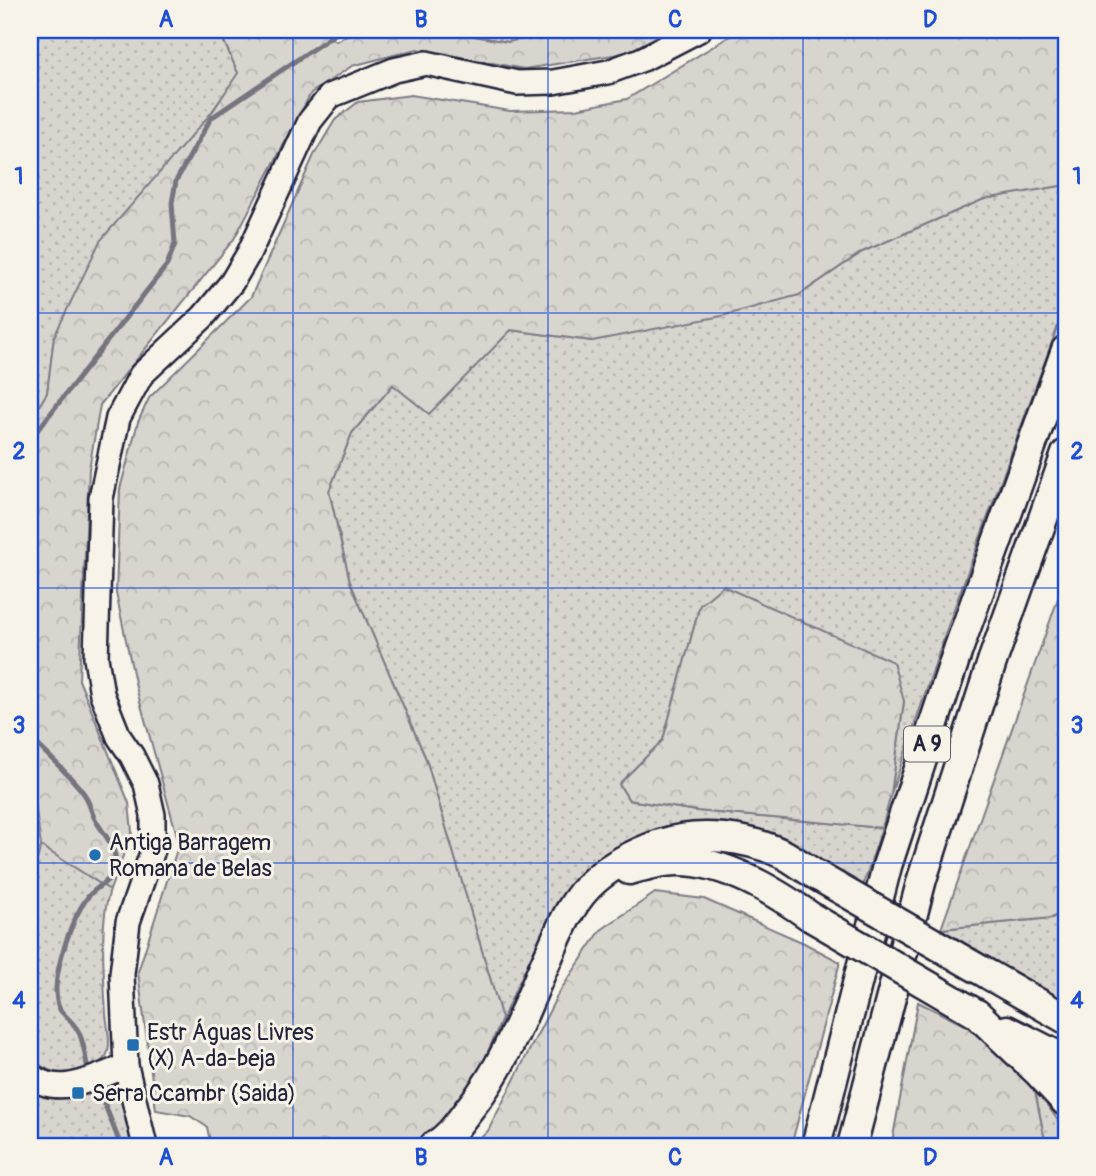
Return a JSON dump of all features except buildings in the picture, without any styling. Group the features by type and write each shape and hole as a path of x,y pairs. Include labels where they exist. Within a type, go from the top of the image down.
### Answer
{"highway":[{"name":"A 9","path":"816,1146 887,866 958,650 1066,350"},
{"name":"A 9","path":"852,1146 922,878 992,662 1066,454"},
{"path":"434,1146 445,1139 489,1085 520,1022 565,918 581,895 596,879 640,851 672,840 712,837 744,841 784,855 1066,1019"},
{"path":"596,879 678,861 709,866 773,891 811,917 976,1014 1066,1060"},
{"path":"976,1014 1066,1102"}],"main road":[{"path":"145,1146 126,1066 122,974 128,922 153,850 153,815 146,784 119,737 102,694 96,658 101,498 118,418 141,374 203,317 232,282 249,253 310,121 330,96 394,69 426,64 517,83 553,82 608,72 643,59 699,30"},
{"path":"30,1075 48,1085 61,1087 126,1066"}],"green space":[{"path":"30,30 235,30 223,40 239,73 54,337 47,393 30,421"},
{"path":"235,30 321,30 336,41 357,30 439,30 508,42 564,30 669,30 626,53 524,69 417,49 352,66 311,93 234,239 100,405 89,469 79,680 129,803 132,832 110,890 41,846 35,804 30,795 30,421 47,393 54,337 100,241 213,111 238,73 223,39"},
{"path":"439,30 564,30 508,42"},
{"path":"740,30 1066,30 1066,185 984,199 862,252 799,295 722,316 592,341 511,330 429,414 393,385 352,433 329,491 350,582 426,759 502,1019 469,1096 428,1138 412,1146 211,1146 207,1127 190,1116 156,1110 138,972 179,843 136,687 116,593 120,489 138,422 149,398 251,297 314,155 335,120 358,102 411,95 510,111 576,109 627,99"},
{"path":"1066,185 1066,304 951,617 891,794 904,701 700,605 663,740 619,784 629,800 697,811 882,828 863,886 714,829 566,891 549,918 502,1019 426,759 350,582 329,491 352,433 393,384 429,413 511,330 592,341 799,295 862,252 984,199"},
{"path":"1066,576 1066,908 1052,918 941,929"},
{"path":"723,586 893,662 904,701 891,794 882,828 697,811 629,800 619,784 663,740 700,605"},
{"path":"41,846 110,890 104,919 103,951 109,1048 106,1056 98,1063 67,1075 49,1070 30,1056 30,884"},
{"path":"655,893 704,899 804,943 840,962 791,1146 472,1146 488,1131 558,994 601,930"},
{"path":"1066,908 1066,1002 941,929 1052,918"},
{"path":"918,1002 972,1029 1034,1086 1046,1146 910,1146 892,1142"},
{"path":"104,1080 115,1085 120,1092 140,1146 30,1146 30,1090 46,1097"},
{"path":"1034,1086 1066,1132 1066,1146 1046,1146"}],"waterway":[{"path":"30,448 36,432 167,265 175,244 172,203 176,181 211,118 341,30"},
{"path":"30,737 84,794 95,819 114,850 113,872 90,894 81,907 66,941 57,978 59,1009 79,1033 88,1070"},
{"path":"96,1089 121,1146"}],"place":[{"name":"Antiga Barragem Romana de Belas","path":"95,855"},
{"name":"Estr Águas Livres (X) A-da-beja","path":"133,1045"},
{"name":"Serra Ccambr (Saida)","path":"78,1093"}]}
